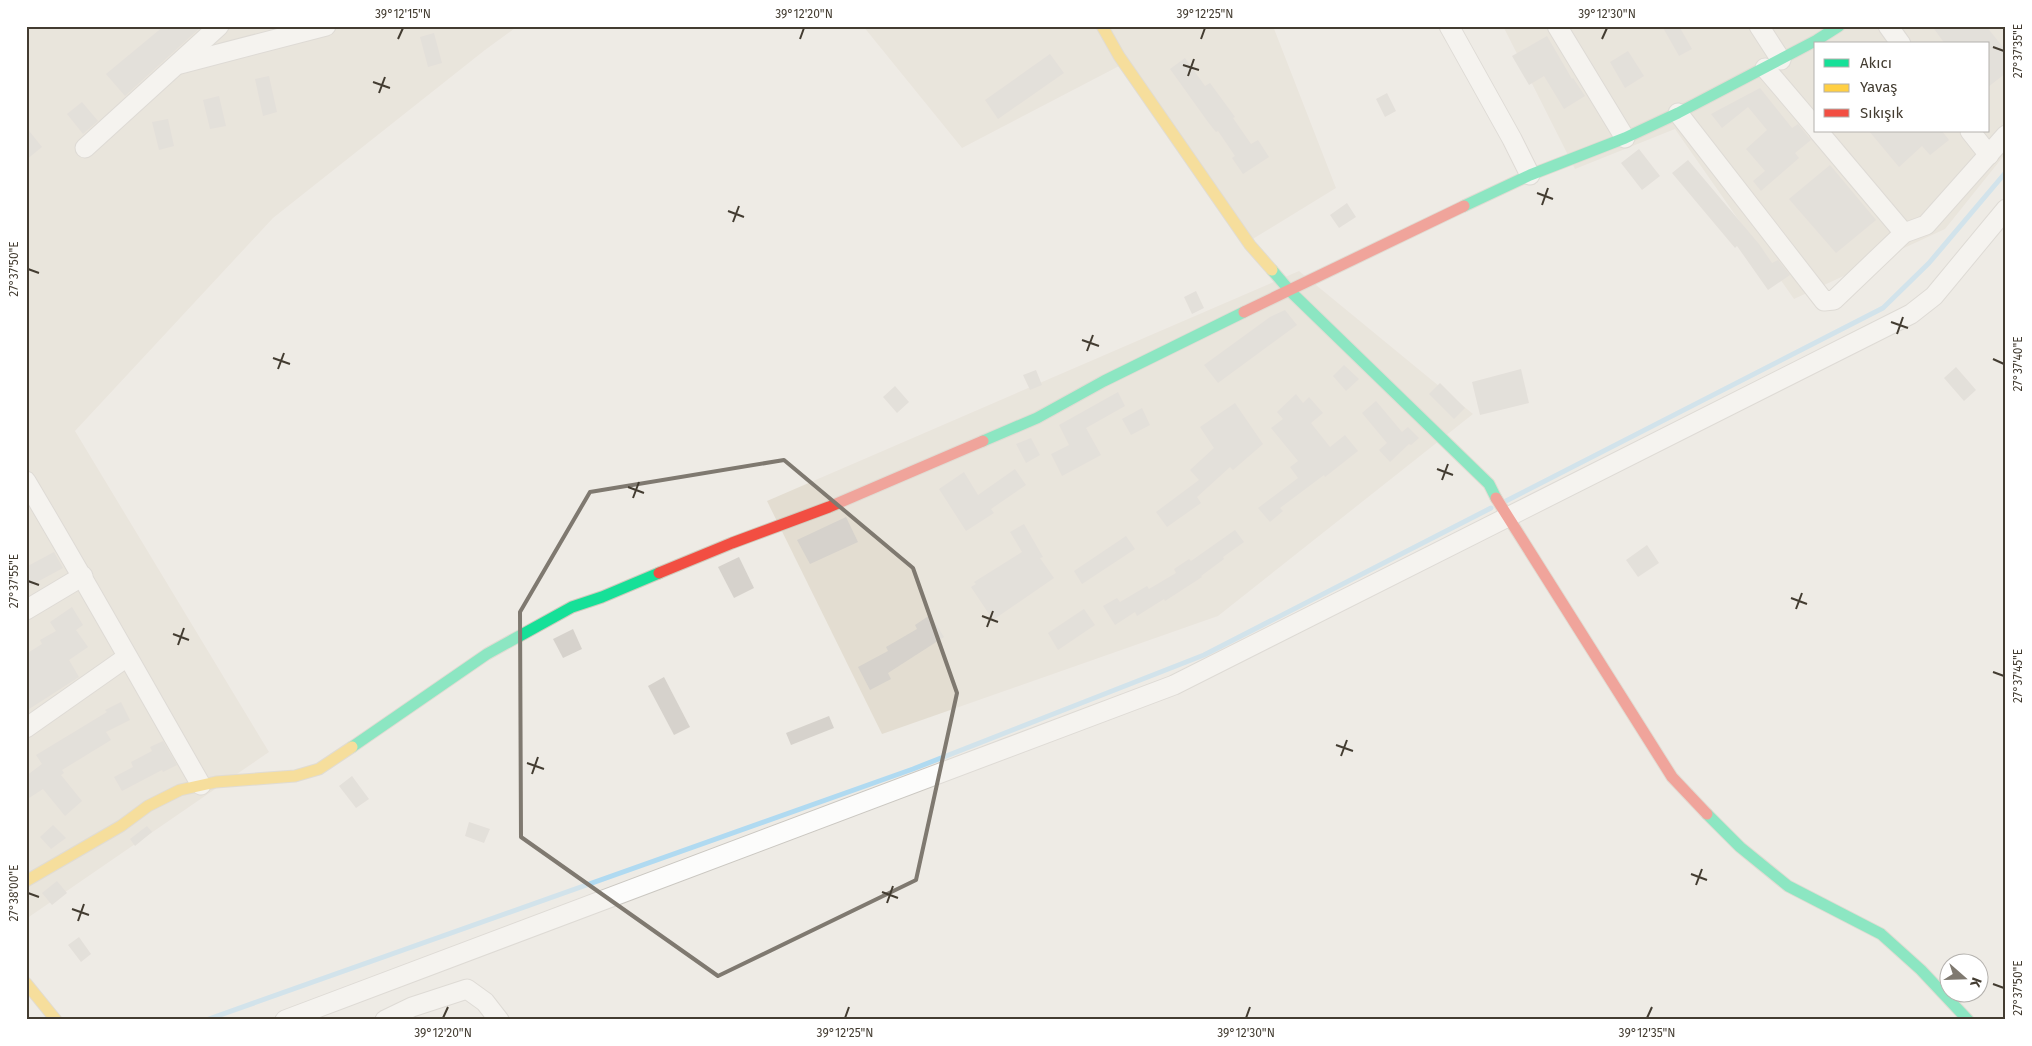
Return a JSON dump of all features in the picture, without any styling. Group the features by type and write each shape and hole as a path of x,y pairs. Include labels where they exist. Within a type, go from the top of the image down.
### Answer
{"street":[{"path":"85,148 219,26"},
{"path":"1102,26 1119,56 1250,245 1290,290 1488,484 1672,777 1740,847 1788,886 1881,934 1921,970 1968,1020"},
{"path":"1449,26 1530,175"},
{"path":"1557,26 1626,138"},
{"path":"1759,26 1773,64 1814,125"},
{"path":"26,881 121,826 148,806 180,790 216,782 296,776 319,769 487,654 572,608 732,543 829,507 1037,418 1104,381 1381,245 1530,175 1626,138 1678,113 1773,64 1813,33 1840,26"},
{"path":"1888,26 1900,42"},
{"path":"176,65 321,27"},
{"path":"1678,113 1824,301 1834,300 1904,233 1926,225 2006,135"},
{"path":"1819,132 1904,233"},
{"path":"1971,132 1989,155"},
{"path":"285,1020 1174,685 1504,511 1911,314 1934,296 2006,209"},
{"path":"29,491 82,576 201,785"},
{"path":"26,610 82,576"},
{"path":"26,728 127,657"},
{"path":"26,983 56,1020"},
{"path":"385,1020 412,1007 467,989 485,1002 499,1020"}],"highlighted area":[{"path":"784,460 913,568 957,693 916,880 718,976 521,837 520,612 590,492"}],"shaded area":[{"path":"26,26 518,26 273,218 75,431 269,752 26,919"},
{"path":"863,26 1273,26 1336,188 1251,240 1123,64 962,148"},
{"path":"1503,26 2006,26 2006,153 1945,229 1794,299 1675,129 1575,169"},
{"path":"1299,271 1473,414 1218,616 882,734 767,501"}],"building":[{"path":"164,26 202,26 125,96 106,74"},
{"path":"1662,26 1679,26 1692,49 1679,56"},
{"path":"1932,26 1986,26 2006,51 2006,73 1990,85 1990,42 1944,42"},
{"path":"434,33 442,63 428,67 420,37"},
{"path":"1547,36 1572,79 1585,96 1564,109 1544,76 1529,85 1512,56"},
{"path":"1628,51 1644,76 1625,88 1610,62"},
{"path":"1050,54 1064,73 998,119 985,100"},
{"path":"1185,58 1205,86 1210,83 1235,117 1233,118 1251,144 1258,140 1269,157 1243,174 1232,158 1235,156 1218,131 1216,132 1208,122 1170,69"},
{"path":"269,76 277,112 263,116 255,79"},
{"path":"1760,88 1792,128 1798,124 1811,140 1795,153 1799,158 1761,191 1753,181 1765,171 1746,149 1767,130 1748,107 1722,128 1711,114"},
{"path":"1387,93 1396,111 1385,117 1376,99"},
{"path":"219,96 226,126 210,129 203,100"},
{"path":"82,102 98,121 83,134 67,114"},
{"path":"168,119 174,146 159,150 152,122"},
{"path":"26,127 42,147 26,160"},
{"path":"1870,132 1943,132 1949,140 1930,155 1922,146 1899,167"},
{"path":"1639,149 1660,176 1642,190 1621,163"},
{"path":"1688,160 1759,244 1772,263 1778,260 1790,275 1768,290 1737,246 1735,248 1672,173"},
{"path":"1830,165 1876,220 1836,253 1789,199"},
{"path":"1347,203 1356,217 1339,228 1330,215"},
{"path":"1196,291 1204,308 1192,314 1184,297"},
{"path":"1285,310 1297,325 1218,383 1204,365 1270,317"},
{"path":"1344,365 1359,379 1346,391 1333,376"},
{"path":"1956,367 1976,390 1964,401 1944,378"},
{"path":"1521,369 1529,403 1480,415 1472,382"},
{"path":"1036,370 1042,385 1030,390 1023,375"},
{"path":"1440,383 1465,408 1454,419 1429,394"},
{"path":"895,386 909,402 897,413 883,397"},
{"path":"1118,392 1125,406 1086,428 1101,455 1062,476 1051,454 1069,445 1059,425"},
{"path":"1296,394 1303,403 1309,397 1323,413 1311,423 1330,447 1345,435 1358,451 1325,477 1324,475 1280,508 1283,511 1270,522 1258,508 1298,478 1290,467 1298,461 1271,428 1283,419 1277,412"},
{"path":"1376,401 1402,432 1408,427 1419,438 1411,445 1409,444 1390,462 1379,450 1387,443 1362,413"},
{"path":"1235,403 1263,444 1233,470 1230,467 1197,497 1201,503 1167,527 1156,512 1199,480 1190,470 1214,448 1200,427"},
{"path":"1142,408 1150,425 1131,435 1122,419"},
{"path":"1031,438 1040,455 1026,463 1016,444"},
{"path":"1015,469 1026,485 991,509 994,513 966,531 939,489 964,472 978,495"},
{"path":"846,517 858,542 810,564 797,540"},
{"path":"1024,524 1043,557 1040,558 1054,578 993,620 971,587 976,584 974,582 1022,552 1010,532"},
{"path":"1235,530 1244,542 1223,557 1224,559 1202,577 1165,601 1164,599 1137,616 1135,612 1115,625 1103,606 1117,598 1120,602 1147,586 1149,589 1176,573 1174,569 1189,559 1191,561"},
{"path":"1126,536 1135,549 1082,584 1074,571"},
{"path":"1647,545 1659,563 1638,577 1626,560"},
{"path":"54,552 63,568 26,588 26,567"},
{"path":"739,557 754,588 734,598 718,567"},
{"path":"72,607 83,625 76,630 88,647 69,660 79,677 26,711 26,654 42,644 40,640 56,631 50,622"},
{"path":"1084,609 1095,625 1058,650 1048,633"},
{"path":"930,615 944,637 888,673 891,679 870,690 858,667 888,651 886,647 917,629 915,625"},
{"path":"573,629 582,649 563,658 553,639"},
{"path":"664,677 690,727 674,735 648,686"},
{"path":"121,702 130,720 106,732 111,740 62,770 64,773 61,775 82,801 65,816 43,789 26,800 26,776 42,764 36,755 107,712 105,710"},
{"path":"829,716 834,728 791,745 786,733"},
{"path":"163,741 177,765 163,772 162,770 122,791 114,777 133,767 131,762 152,751 150,747"},
{"path":"352,776 369,799 356,808 339,786"},
{"path":"469,822 490,829 484,843 465,836"},
{"path":"53,825 66,838 51,849 40,837"},
{"path":"147,826 152,832 135,846 130,839"},
{"path":"57,881 67,893 52,905 42,893"},
{"path":"79,937 91,954 81,962 68,945"}],"waterway":[{"path":"1506,501 1883,308 1929,263 2006,172"},
{"path":"206,1020 913,769 1204,655 1491,508"}],"traffic: fast":[{"path":"1464,206 1530,175 1625,138 1678,113 1817,40 1839,26"},
{"path":"1272,270 1290,291 1489,484 1496,498"},
{"path":"983,441 1037,418 1104,381 1244,312"},
{"path":"352,747 487,654 572,607 602,597 659,573"},
{"path":"1707,814 1740,847 1788,886 1881,934 1921,970 1968,1020"}],"traffic: slow":[{"path":"1102,26 1119,56 1250,245 1272,270"},
{"path":"26,881 121,826 148,806 180,790 216,782 295,776 319,769 352,747"},
{"path":"26,983 56,1020"}],"traffic: jam":[{"path":"1244,312 1464,206"},
{"path":"659,573 732,543 829,507 983,441"},
{"path":"1496,498 1672,777 1707,814"}]}
